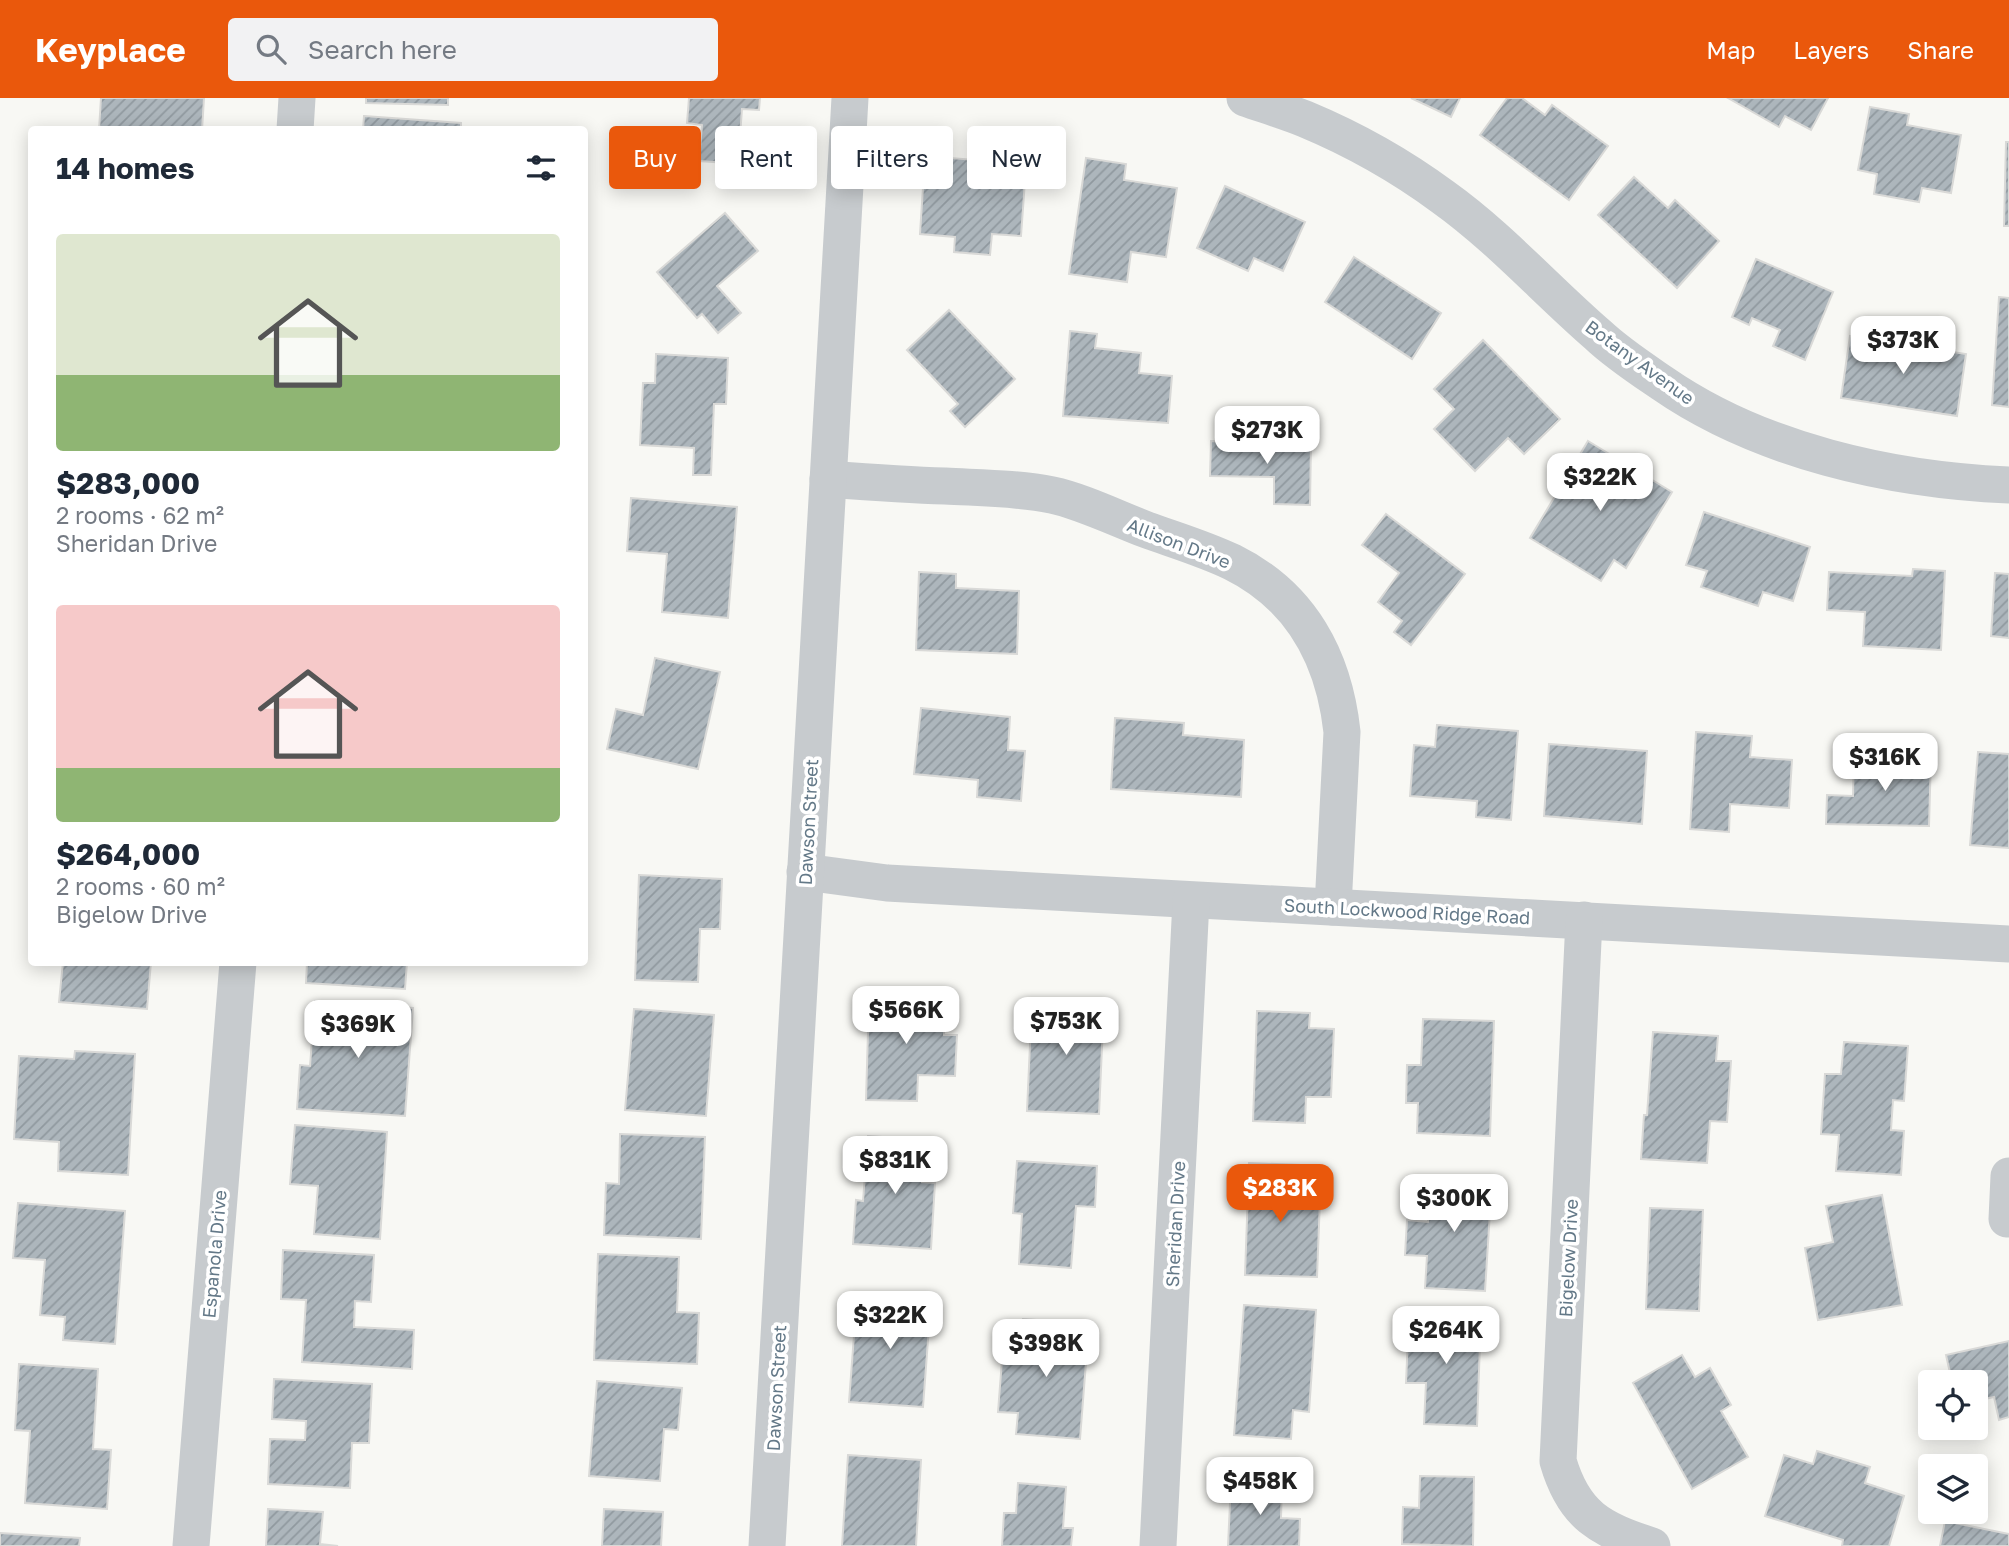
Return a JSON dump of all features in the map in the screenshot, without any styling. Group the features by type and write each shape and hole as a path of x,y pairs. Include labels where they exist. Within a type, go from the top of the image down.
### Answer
{"street":[{"path":"295,126 297,98"},
{"name":"Dawson Street","path":"767,1546 850,98"},
{"name":"Botany Avenue","path":"1245,98 1305,119 1377,154 1444,198 1492,237 1600,337 1664,384 1706,409 1750,430 1838,461 1907,475 2009,485"},
{"name":"Allison Drive","path":"828,479 1010,489 1054,495 1232,562 1268,584 1303,619 1324,656 1340,708 1342,732 1333,906"},
{"name":"South Lockwood Ridge Road","path":"805,872 887,883 2009,944"},
{"name":"Sheridan Drive","path":"1158,1546 1191,901"},
{"name":"Bigelow Drive","path":"1584,920 1558,1461 1565,1485 1578,1507 1593,1521 1616,1534 1652,1546"},
{"name":"Espanola Drive","path":"191,1546 237,966"},
{"path":"2007,1219 2009,1176"}],"building":[{"path":"101,98 204,98 202,126 99,126"},
{"path":"366,98 448,98 448,105 366,103"},
{"path":"689,98 760,98 759,110 742,109 741,126 715,126 715,162 701,161 702,125 687,123"},
{"path":"1411,98 1460,98 1451,117"},
{"path":"1507,98 1522,98 1545,115 1552,105 1608,146 1569,200 1480,135"},
{"path":"1728,98 1828,98 1811,130 1785,116 1779,127"},
{"path":"1870,107 1909,114 1907,125 1961,135 1951,193 1922,188 1919,202 1874,194 1877,174 1858,170"},
{"path":"364,116 461,123 461,126 363,126"},
{"path":"2006,142 2009,142 2009,226 2004,226"},
{"path":"953,158 967,159 967,189 1024,189 1021,236 992,234 990,255 954,252 955,237 920,234 923,189 953,189"},
{"path":"1086,158 1126,164 1124,180 1177,188 1166,257 1131,252 1127,282 1069,274"},
{"path":"1634,177 1668,208 1675,200 1719,241 1677,288 1598,215"},
{"path":"1225,186 1305,222 1283,271 1254,258 1248,271 1197,248"},
{"path":"725,213 758,251 717,286 741,313 718,333 702,314 697,318 657,272"},
{"path":"1354,257 1441,313 1412,359 1325,302"},
{"path":"1756,259 1833,292 1805,360 1773,346 1780,330 1752,318 1749,325 1732,317"},
{"path":"1999,297 2009,298 2009,407 1992,405"},
{"path":"949,310 1015,379 965,427 950,411 958,404 907,350"},
{"path":"1070,331 1097,334 1095,348 1141,353 1139,373 1172,376 1168,423 1063,416"},
{"path":"1850,336 1966,354 1957,416 1841,398"},
{"path":"1483,340 1560,419 1524,454 1508,438 1475,471 1434,429 1454,409 1434,389"},
{"path":"656,354 728,358 726,404 714,404 711,475 693,475 694,448 640,445 643,383 655,383"},
{"path":"1211,441 1311,443 1310,505 1274,504 1274,477 1210,476"},
{"path":"1588,441 1672,492 1626,568 1614,560 1601,581 1530,538"},
{"path":"631,498 737,507 728,618 662,612 667,554 627,551"},
{"path":"1704,512 1810,547 1793,601 1763,592 1758,606 1701,587 1707,571 1686,565"},
{"path":"1386,514 1465,574 1411,645 1394,632 1402,621 1378,602 1399,573 1362,545"},
{"path":"1913,569 1945,571 1941,650 1863,646 1865,612 1827,610 1829,572 1912,576"},
{"path":"919,572 956,574 956,588 1019,591 1017,654 916,650"},
{"path":"1995,573 2009,574 2009,638 1991,636"},
{"path":"655,658 720,672 698,769 607,749 616,709 643,715"},
{"path":"921,708 1010,717 1008,750 1025,751 1021,801 977,797 978,780 914,774"},
{"path":"1115,718 1184,723 1183,735 1244,740 1241,797 1111,789"},
{"path":"1437,725 1518,731 1511,820 1476,817 1477,801 1410,796 1414,745 1435,747"},
{"path":"1696,732 1752,736 1750,757 1792,760 1789,808 1730,804 1729,832 1690,829"},
{"path":"1549,744 1647,751 1642,824 1544,816"},
{"path":"1978,752 2009,754 2009,848 1970,845"},
{"path":"1854,754 1931,756 1929,826 1826,824 1827,795 1853,796"},
{"path":"639,875 722,879 720,929 700,929 698,982 635,980"},
{"path":"63,966 151,966 147,1009 59,1002"},
{"path":"307,966 407,966 405,989 306,983"},
{"path":"869,997 945,999 944,1035 957,1035 955,1076 918,1075 917,1101 866,1100"},
{"path":"1032,1000 1104,1003 1099,1114 1027,1111"},
{"path":"315,1001 413,1008 405,1116 297,1109 300,1065 310,1066"},
{"path":"634,1009 714,1015 706,1116 625,1110"},
{"path":"1257,1011 1310,1013 1309,1028 1334,1029 1331,1097 1306,1097 1305,1123 1253,1121"},
{"path":"1423,1019 1494,1021 1490,1136 1417,1133 1418,1103 1406,1103 1407,1065 1421,1065"},
{"path":"1653,1032 1718,1036 1716,1061 1731,1061 1727,1122 1710,1121 1707,1163 1641,1159"},
{"path":"1844,1042 1908,1046 1904,1101 1893,1100 1891,1130 1904,1131 1901,1175 1836,1171 1839,1135 1821,1134 1825,1074 1841,1074"},
{"path":"75,1051 135,1054 128,1175 58,1171 59,1142 14,1139 19,1056 74,1059"},
{"path":"295,1125 387,1132 380,1239 314,1234 318,1186 290,1184"},
{"path":"620,1134 705,1137 701,1239 604,1235 606,1183 619,1184"},
{"path":"868,1136 924,1140 922,1182 935,1183 931,1249 853,1244 856,1200 863,1201"},
{"path":"1017,1161 1097,1166 1095,1207 1076,1206 1071,1268 1019,1264 1022,1214 1013,1213"},
{"path":"1249,1163 1300,1165 1299,1198 1320,1199 1317,1277 1245,1275"},
{"path":"1432,1176 1492,1180 1485,1291 1425,1288 1427,1256 1405,1255 1407,1220 1428,1222"},
{"path":"1882,1195 1902,1305 1818,1320 1805,1248 1833,1242 1826,1206"},
{"path":"18,1203 125,1211 115,1344 63,1340 65,1317 40,1315 45,1260 13,1258"},
{"path":"1650,1208 1703,1210 1699,1311 1646,1309"},
{"path":"283,1250 374,1255 371,1302 355,1301 354,1327 414,1330 412,1369 302,1362 306,1300 281,1299"},
{"path":"598,1254 679,1257 677,1312 699,1313 697,1364 594,1360"},
{"path":"857,1295 931,1300 923,1407 849,1402"},
{"path":"1244,1305 1316,1310 1309,1412 1293,1410 1291,1439 1234,1435"},
{"path":"1409,1314 1481,1316 1477,1426 1424,1424 1426,1383 1406,1383"},
{"path":"1023,1319 1089,1324 1080,1439 1016,1434 1018,1413 998,1412 1003,1347 1021,1348"},
{"path":"2009,1341 2009,1417 1999,1420 1994,1397 1988,1398 1988,1370 1949,1370 1946,1355"},
{"path":"1682,1355 1695,1377 1710,1368 1731,1405 1721,1411 1748,1457 1692,1489 1633,1383"},
{"path":"19,1364 98,1369 93,1449 111,1450 107,1509 25,1503 30,1431 15,1430"},
{"path":"274,1379 372,1384 369,1443 352,1443 350,1488 268,1484 270,1439 305,1440 306,1421 272,1419"},
{"path":"597,1381 682,1388 678,1430 664,1429 660,1481 589,1476"},
{"path":"1817,1451 1870,1467 1865,1483 1904,1496 1889,1546 1842,1546 1843,1540 1765,1516 1784,1455 1813,1464"},
{"path":"848,1455 921,1460 916,1546 842,1546"},
{"path":"1420,1476 1474,1477 1473,1546 1402,1544 1403,1507 1419,1508"},
{"path":"1231,1481 1282,1484 1281,1518 1300,1519 1299,1546 1228,1546"},
{"path":"1018,1483 1066,1487 1063,1528 1073,1528 1071,1546 1002,1546 1004,1513 1016,1513"},
{"path":"268,1509 323,1512 320,1544 338,1546 266,1546"},
{"path":"604,1509 663,1512 661,1546 602,1546"},
{"path":"1944,1524 1960,1524 2009,1534 2009,1546 1940,1546"},
{"path":"0,1533 80,1538 79,1546 0,1546"}]}
